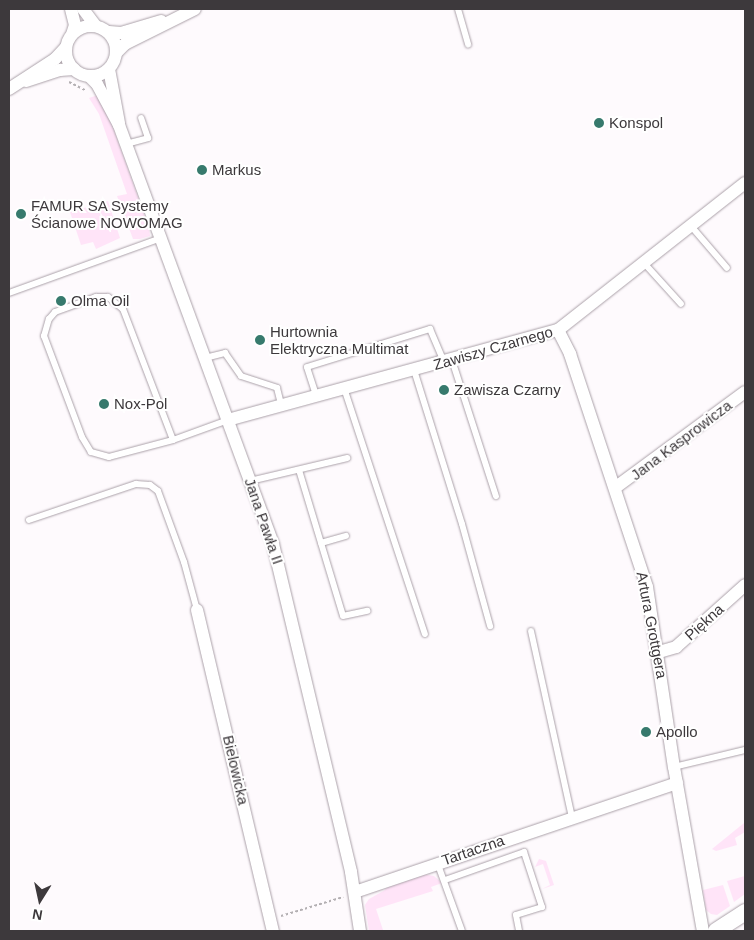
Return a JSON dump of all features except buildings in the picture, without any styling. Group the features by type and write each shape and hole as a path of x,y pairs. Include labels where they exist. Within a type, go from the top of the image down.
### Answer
{"street":[{"path":"9,89 61,55 75,25 71,9"},
{"path":"83,9 96,26"},
{"path":"23,81 60,70 74,69 89,76 109,69 116,53 125,44 194,9"},
{"path":"72,34 85,26 96,26 109,32 121,32 169,20"},
{"path":"109,32 116,44 116,53"},
{"path":"66,47 67,57 74,69"},
{"name":"Jana Pawła II","path":"109,69 119,125"},
{"name":"Jana Pawła II","path":"89,76 97,84 119,125 228,420 285,585 355,892 360,931"},
{"name":"Zawiszy Czarnego","path":"228,420 558,330 744,186"},
{"name":"Artura Grottgera","path":"558,330 570,354 616,487 647,587 659,652 674,767 703,931"},
{"name":"Jana Kasprowicza","path":"616,487 745,392"},
{"name":"Piękna","path":"659,652 676,647 745,585"},
{"name":"Bielowicka","path":"197,610 272,925"},
{"name":"Tartaczna","path":"355,892 436,862 677,783"},
{"path":"716,931 745,912"}],"lane":[{"path":"458,9 468,45"},
{"path":"126,144 148,138 142,118"},
{"path":"691,226 727,268"},
{"path":"9,293 161,238"},
{"path":"644,263 681,304"},
{"path":"173,440 123,309 108,297 96,297 55,312 48,319 44,336 82,437 92,452 116,456 173,440 228,420"},
{"path":"316,395 308,367 430,329 448,361 496,496"},
{"path":"205,358 224,353 241,376 277,388 281,404"},
{"path":"414,370 462,524 490,626"},
{"path":"344,387 425,634"},
{"path":"250,481 347,458"},
{"path":"299,470 343,616 367,611"},
{"path":"29,520 126,487 150,485 158,491 184,562 197,610"},
{"path":"321,543 346,536"},
{"path":"531,631 572,817"},
{"path":"674,767 745,750"},
{"path":"446,880 524,852 542,907 516,915 519,931"},
{"path":"436,862 446,880 462,931"}],"path":[{"path":"63,80 88,91"},
{"path":"272,925 355,892"}],"shaded area":[{"path":"101,94 149,228 150,236 133,239 117,196 127,194 99,114 89,98"},
{"path":"108,201 120,238 96,249 93,242 81,245 70,212"},
{"path":"744,823 745,832 735,838 737,845 716,851 712,849"},
{"path":"539,859 546,861 554,885 542,889 550,885 543,864 535,867"},
{"path":"422,874 434,876 442,883 431,887 433,891 376,909 383,930 369,931 365,905 369,899 385,890 388,883"},
{"path":"745,876 745,894 734,902 727,881"},
{"path":"723,885 730,906 717,915 711,914 706,910 703,890"}],"place":[{"name":"Konspol","path":"599,123"},
{"name":"Markus","path":"202,170"},
{"name":"FAMUR SA Systemy Ścianowe NOWOMAG","path":"21,214"},
{"name":"Olma Oil","path":"61,301"},
{"name":"Hurtownia Elektryczna Multimat","path":"260,340"},
{"name":"Zawisza Czarny","path":"444,390"},
{"name":"Nox-Pol","path":"104,404"},
{"name":"Apollo","path":"646,732"}]}
